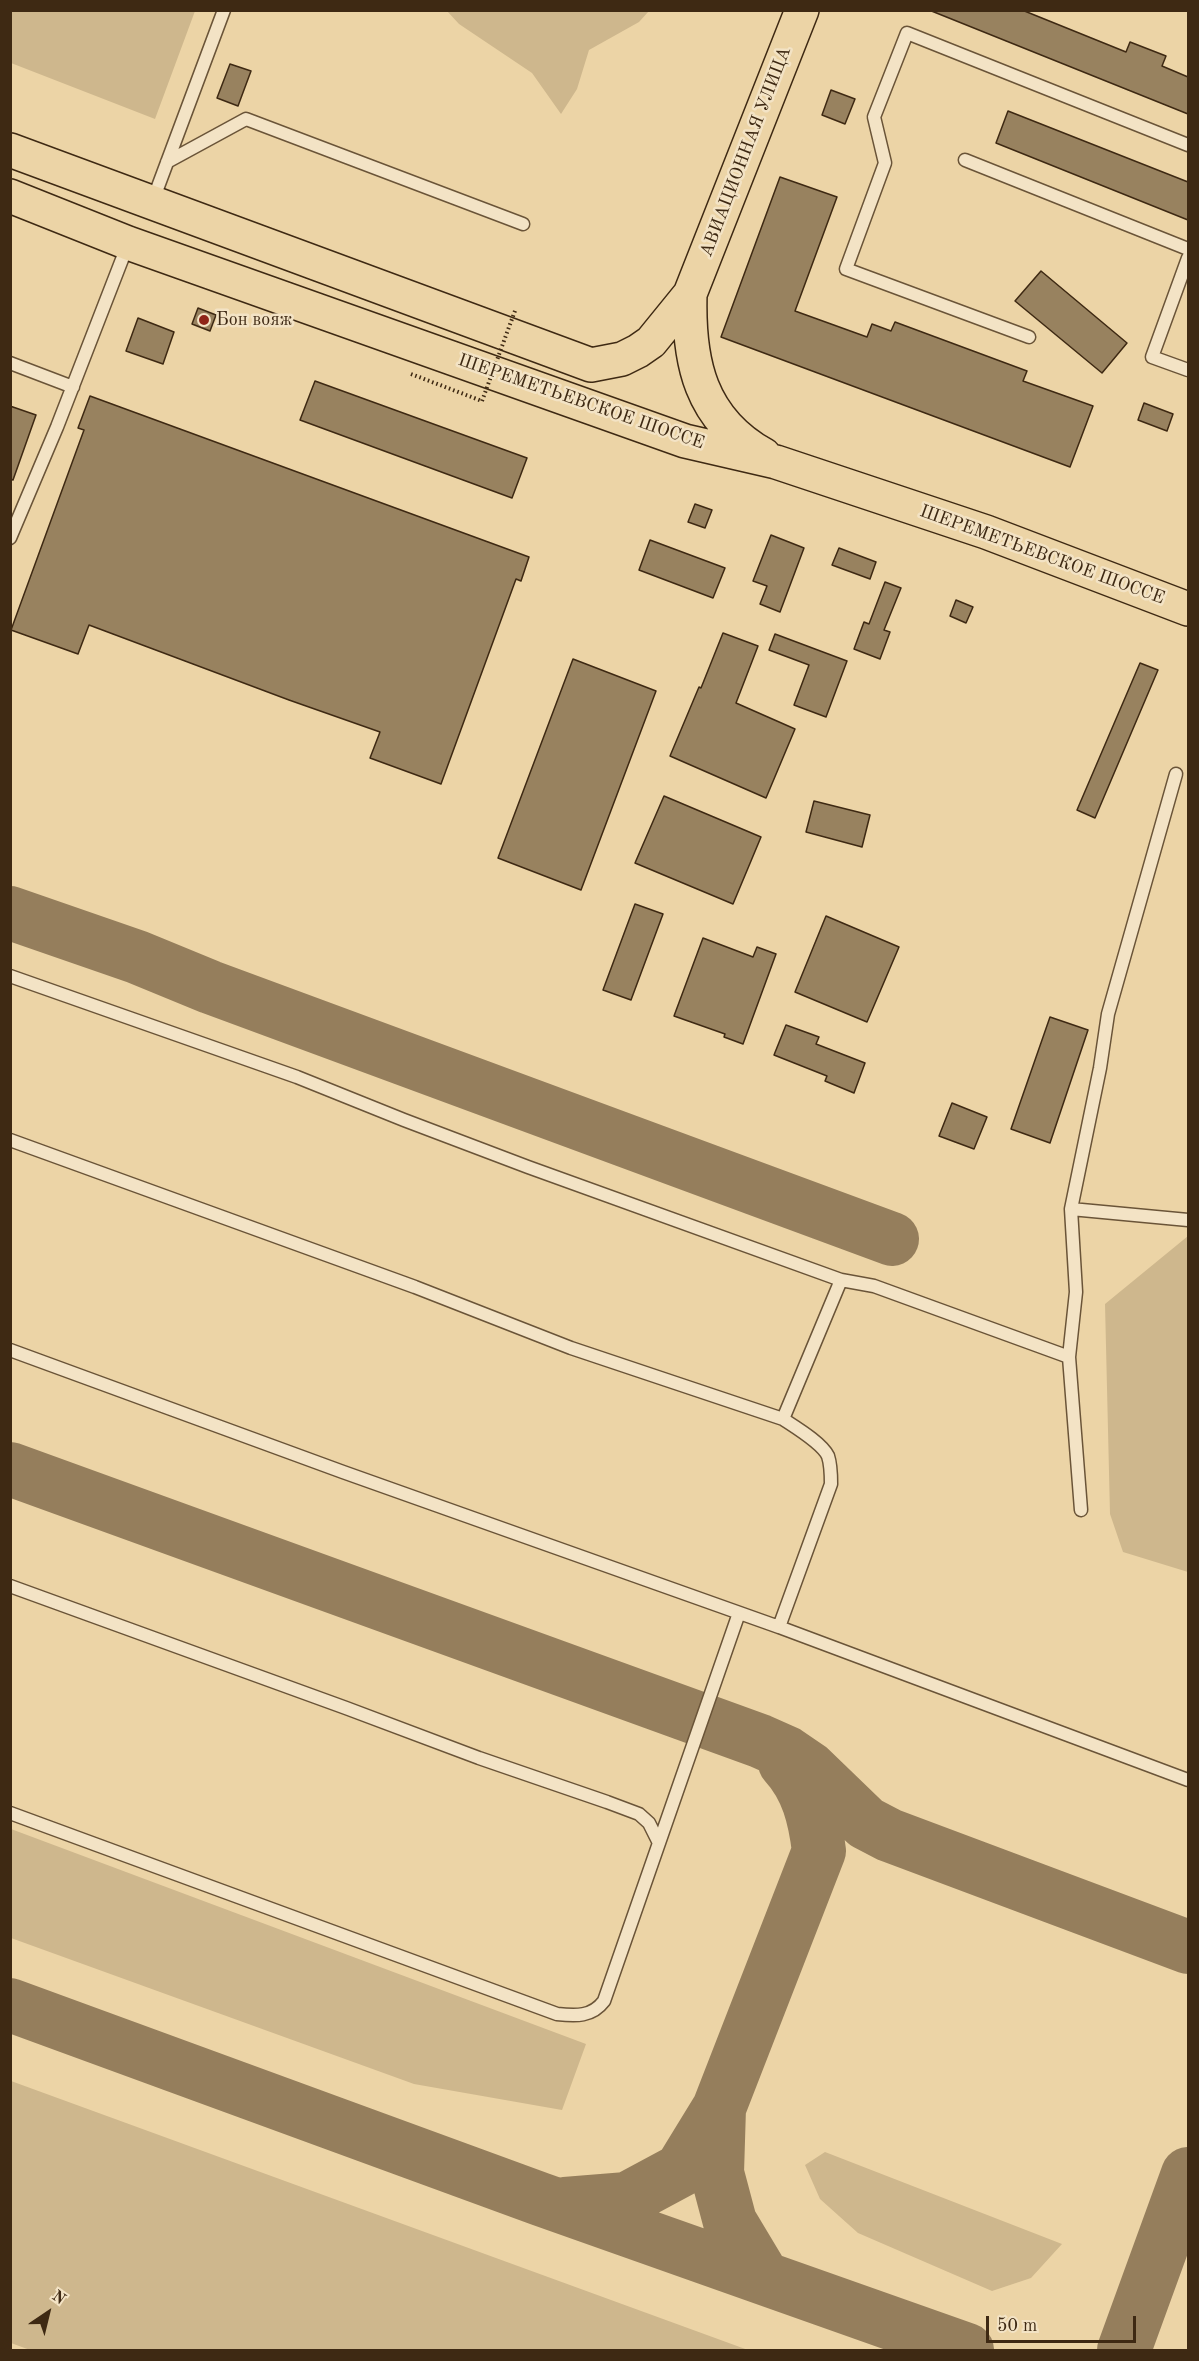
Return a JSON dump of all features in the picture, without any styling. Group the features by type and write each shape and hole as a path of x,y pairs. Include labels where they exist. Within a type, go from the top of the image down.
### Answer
{"main road":[{"name":"АВИАЦИОННАЯ УЛИЦА","path":"153,201 591,365 622,359 651,342 690,294 800,11"},
{"path":"10,150 153,201"},
{"name":"ШЕРЕМЕТЬЕВСКОЕ ШОССЕ","path":"10,196 128,243 685,441 776,462 986,532 1188,609"},
{"name":"АВИАЦИОННАЯ УЛИЦА","path":"690,294 689,327 693,360 701,386 714,410 731,431 752,448 776,462"}],"lane":[{"path":"153,201 224,10"},
{"path":"1029,337 846,269 885,163 874,117 907,33 1188,145"},
{"path":"167,162 246,119 523,224"},
{"path":"965,160 1188,249"},
{"path":"10,538 73,387 128,243"},
{"path":"1188,258 1152,357 1188,370"},
{"path":"10,363 73,387"},
{"path":"1081,1510 1069,1357 1076,1292 1071,1209 1100,1068 1108,1014 1176,774"},
{"path":"10,976 297,1077 528,1167 841,1280 873,1286 1069,1357"},
{"path":"10,1140 415,1287 571,1348 783,1419 827,1454 831,1469 831,1485 779,1627"},
{"path":"1071,1209 1188,1220"},
{"path":"783,1419 841,1280"},
{"path":"10,1350 342,1472 779,1627 1188,1780"},
{"path":"10,1586 479,1758 607,1802 639,1815 649,1823 659,1843"},
{"path":"10,1813 557,2014 584,2015 598,2010 604,2001 739,1613"}],"path":[{"path":"411,374 482,401 516,308"}],"shaded area":[{"path":"10,11 195,11 155,119 11,63"},
{"path":"447,11 649,11 639,22 589,50 577,89 561,114 532,73 459,24"},
{"path":"1188,1236 1188,1572 1123,1552 1110,1514 1105,1304"},
{"path":"11,1829 586,2044 562,2110 414,2084 11,1938"},
{"path":"10,2081 748,2350 30,2350 11,2343"},
{"path":"825,2152 1062,2244 1031,2278 992,2291 858,2233 820,2199 805,2165"}],"building":[{"path":"929,10 1022,10 1126,52 1130,42 1166,56 1162,66 1188,77 1188,114"},
{"path":"230,64 251,71 238,106 217,98"},
{"path":"831,90 855,99 845,124 822,115"},
{"path":"1008,111 1188,182 1188,220 996,143"},
{"path":"780,177 837,197 795,311 867,337 872,324 891,331 895,322 1027,371 1023,381 1093,406 1070,467 721,337"},
{"path":"1041,271 1127,343 1102,373 1015,301"},
{"name":"Бон вояж","path":"198,308 216,315 210,331 192,324"},
{"path":"138,318 174,332 163,364 126,351"},
{"path":"315,381 527,458 512,498 300,420"},
{"path":"90,396 529,557 521,581 516,579 441,784 370,758 380,732 89,625 78,654 11,630 84,430 78,428"},
{"path":"1144,403 1173,414 1167,431 1138,420"},
{"path":"10,406 36,415 13,480 10,479"},
{"path":"695,504 712,510 705,528 688,522"},
{"path":"771,535 804,548 780,612 760,604 767,586 753,581"},
{"path":"650,540 725,568 713,598 639,570"},
{"path":"839,548 876,562 870,579 832,565"},
{"path":"885,582 901,588 884,630 890,632 880,659 854,649 864,622 869,624"},
{"path":"956,600 973,607 966,623 950,616"},
{"path":"723,633 758,646 736,703 795,729 766,798 670,756"},
{"path":"775,634 847,661 826,717 794,705 809,665 769,650"},
{"path":"573,659 656,691 581,890 498,858"},
{"path":"1140,663 1158,670 1095,818 1077,810"},
{"path":"664,796 761,837 733,904 635,863"},
{"path":"814,801 870,815 862,847 806,832"},
{"path":"635,904 663,914 631,1000 603,990"},
{"path":"826,916 899,947 867,1022 795,992"},
{"path":"703,938 753,957 757,947 776,954 743,1044 724,1037 725,1034 674,1016"},
{"path":"1050,1017 1088,1030 1050,1143 1011,1129"},
{"path":"786,1025 819,1037 816,1044 865,1063 854,1093 825,1081 827,1076 774,1055"},
{"path":"952,1103 987,1117 974,1149 939,1136"}],"taxiway":[{"path":"10,913 137,957 210,987 892,1239"},
{"path":"10,1469 760,1741 787,1753 809,1768 866,1823 889,1835 1188,1947"},
{"path":"565,2204 627,2199 681,2170 719,2108 819,1851 805,1793 785,1763"},
{"path":"10,2005 540,2199 967,2350"},
{"path":"719,2108 717,2173 730,2222 763,2277"},
{"path":"1124,2350 1188,2174"}],"place":[{"name":"Бон вояж","path":"204,320"}]}
